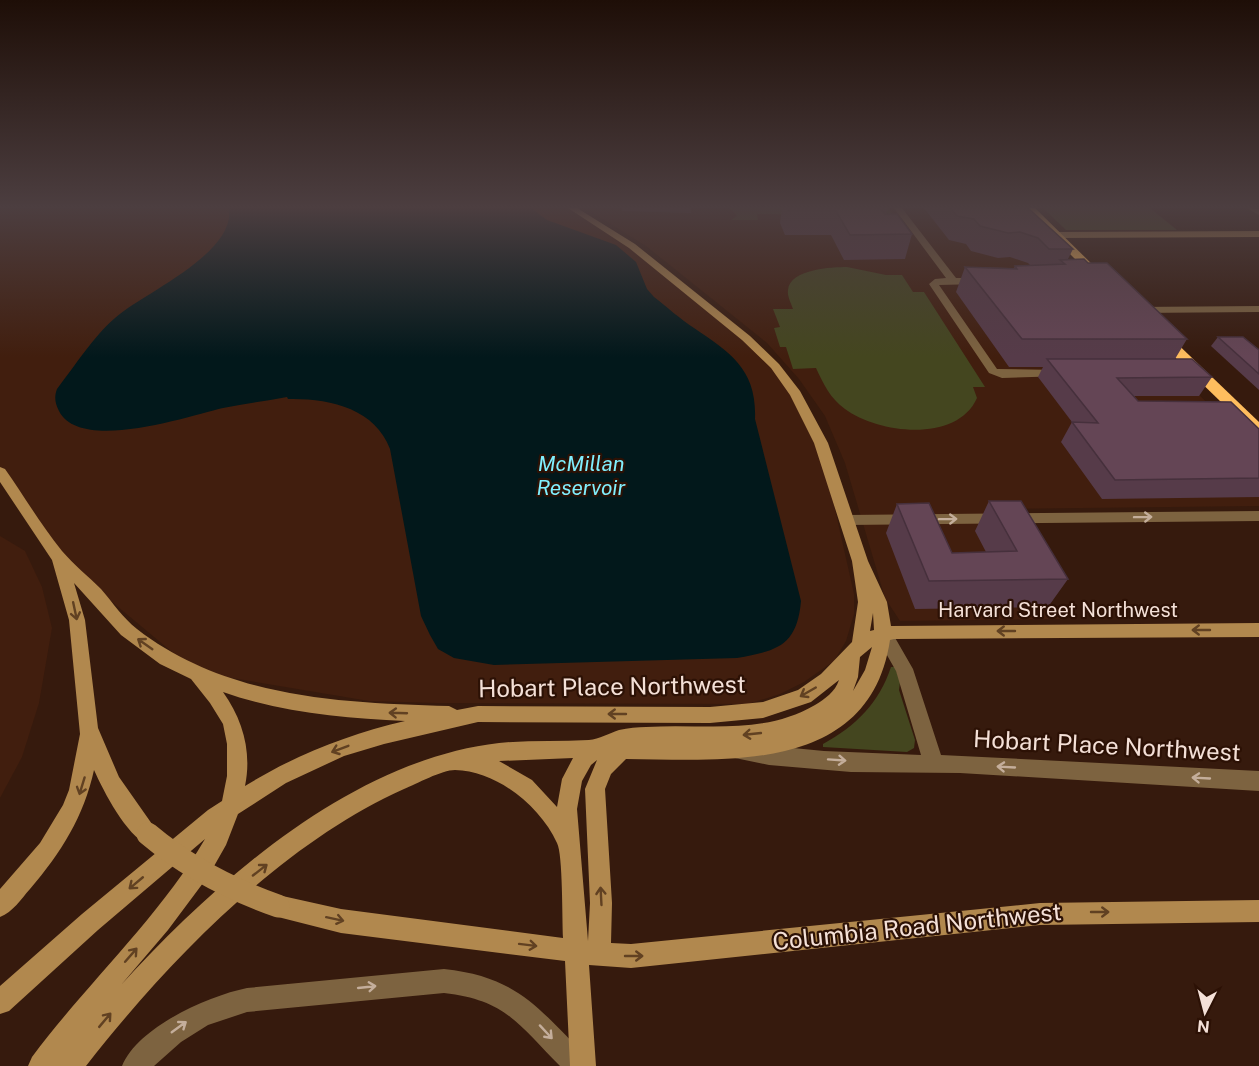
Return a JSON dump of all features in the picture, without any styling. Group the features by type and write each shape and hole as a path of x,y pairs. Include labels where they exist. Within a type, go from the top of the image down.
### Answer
{"highway":[{"path":"1080,258 1106,283"},
{"path":"1130,306 1259,431"}],"main road":[{"path":"583,1066 588,952 569,842 567,809 570,779 578,764 592,750 610,740 624,737 749,735 801,722 824,710 844,691 848,681 866,602 860,561 847,520 814,426 796,394 775,366 746,338 648,258"},
{"path":"0,472 57,556 132,635 166,658 196,672 262,694 328,707 396,713 478,714"},
{"path":"0,906 51,846 75,804 85,774 88,728 77,620 57,556"},
{"path":"860,561 875,589 884,634"},
{"name":"Harvard Street Northwest","path":"856,649 884,634 908,631 1259,630"},
{"name":"Hobart Place Northwest","path":"69,1066 105,1020 155,964 211,911 315,827 388,785 449,762 513,751 736,751 772,748 796,741 843,715 857,700 868,683 884,634"},
{"name":"Hobart Place Northwest","path":"0,1002 90,922 230,806 279,776 341,748 384,735 478,714 746,713 779,706 804,696 827,680 856,649"},
{"path":"41,1066 179,898 203,864 230,806 238,762 235,732 221,703 196,672"},
{"name":"Columbia Road Northwest","path":"88,728 98,759 119,800 147,834 201,873 238,891 278,906 372,925 588,952 646,956 1040,914 1259,910"},
{"path":"588,952 601,903 595,789 603,768 621,750"},
{"path":"449,762 492,768 518,780 540,801 569,842"}],"street":[{"path":"935,258 953,281"},
{"path":"1086,279 1106,283"},
{"path":"987,280 938,281 934,284 993,371 1002,374 1075,374"},
{"path":"1130,306 1259,309"},
{"path":"1178,372 1198,372"},
{"path":"1245,417 1259,417"},
{"path":"847,520 1259,516"},
{"path":"884,634 904,669 934,765"},
{"name":"Hobart Place Northwest","path":"736,751 779,757 934,765 960,764 1259,781"},
{"path":"135,1066 183,1023 220,1006 258,999 444,981 482,987 516,1004 578,1066"}],"shaded area":[{"path":"0,258 645,258 753,345 789,385 819,438 854,594 854,614 846,641 834,661 804,682 780,694 748,704 369,701 196,672 57,556 0,472"},
{"path":"661,258 1063,258 1259,455 1259,506 998,509 1060,619 900,621 885,598 845,463 825,416 799,379 767,343"},
{"path":"0,536 25,551 42,587 52,628 39,703 22,757 0,798"}],"green space":[{"path":"847,267 886,275 902,275 913,292 924,292 985,387 973,387 977,398 967,412 953,422 935,428 916,430 877,424 860,418 840,405 828,391 816,368 793,369 786,347 780,347 774,328 780,327 773,309 793,309 788,290 790,283 804,273"},
{"path":"891,667 895,667 900,682 899,690 915,740 914,748 907,752 823,747 823,744 846,729 865,712 880,692"}],"water":[{"name":"McMillan Reservoir","path":"201,258 631,258 636,262 647,289 654,297 730,355 739,364 752,388 755,419 801,601 799,616 790,637 774,649 737,658 494,665 454,658 438,649 421,616 390,449 383,435 362,415 334,404 288,399 287,397 223,408 162,424 111,431 89,429 71,423 59,411 55,397 57,389 107,325 128,308 185,271"}],"building":[{"path":"1084,259 1088,263 1107,263 1187,339 1022,339 965,267 1017,269 1015,266 1065,264 1060,260"},
{"path":"1218,337 1243,337 1259,350 1259,374"},
{"path":"1047,359 1192,359 1212,377 1117,378 1138,401 1231,402 1259,429 1259,478 1115,480 1072,422 1098,423"},
{"path":"989,501 1021,501 1068,579 929,581 897,504 929,503 952,553 1017,551"}]}
